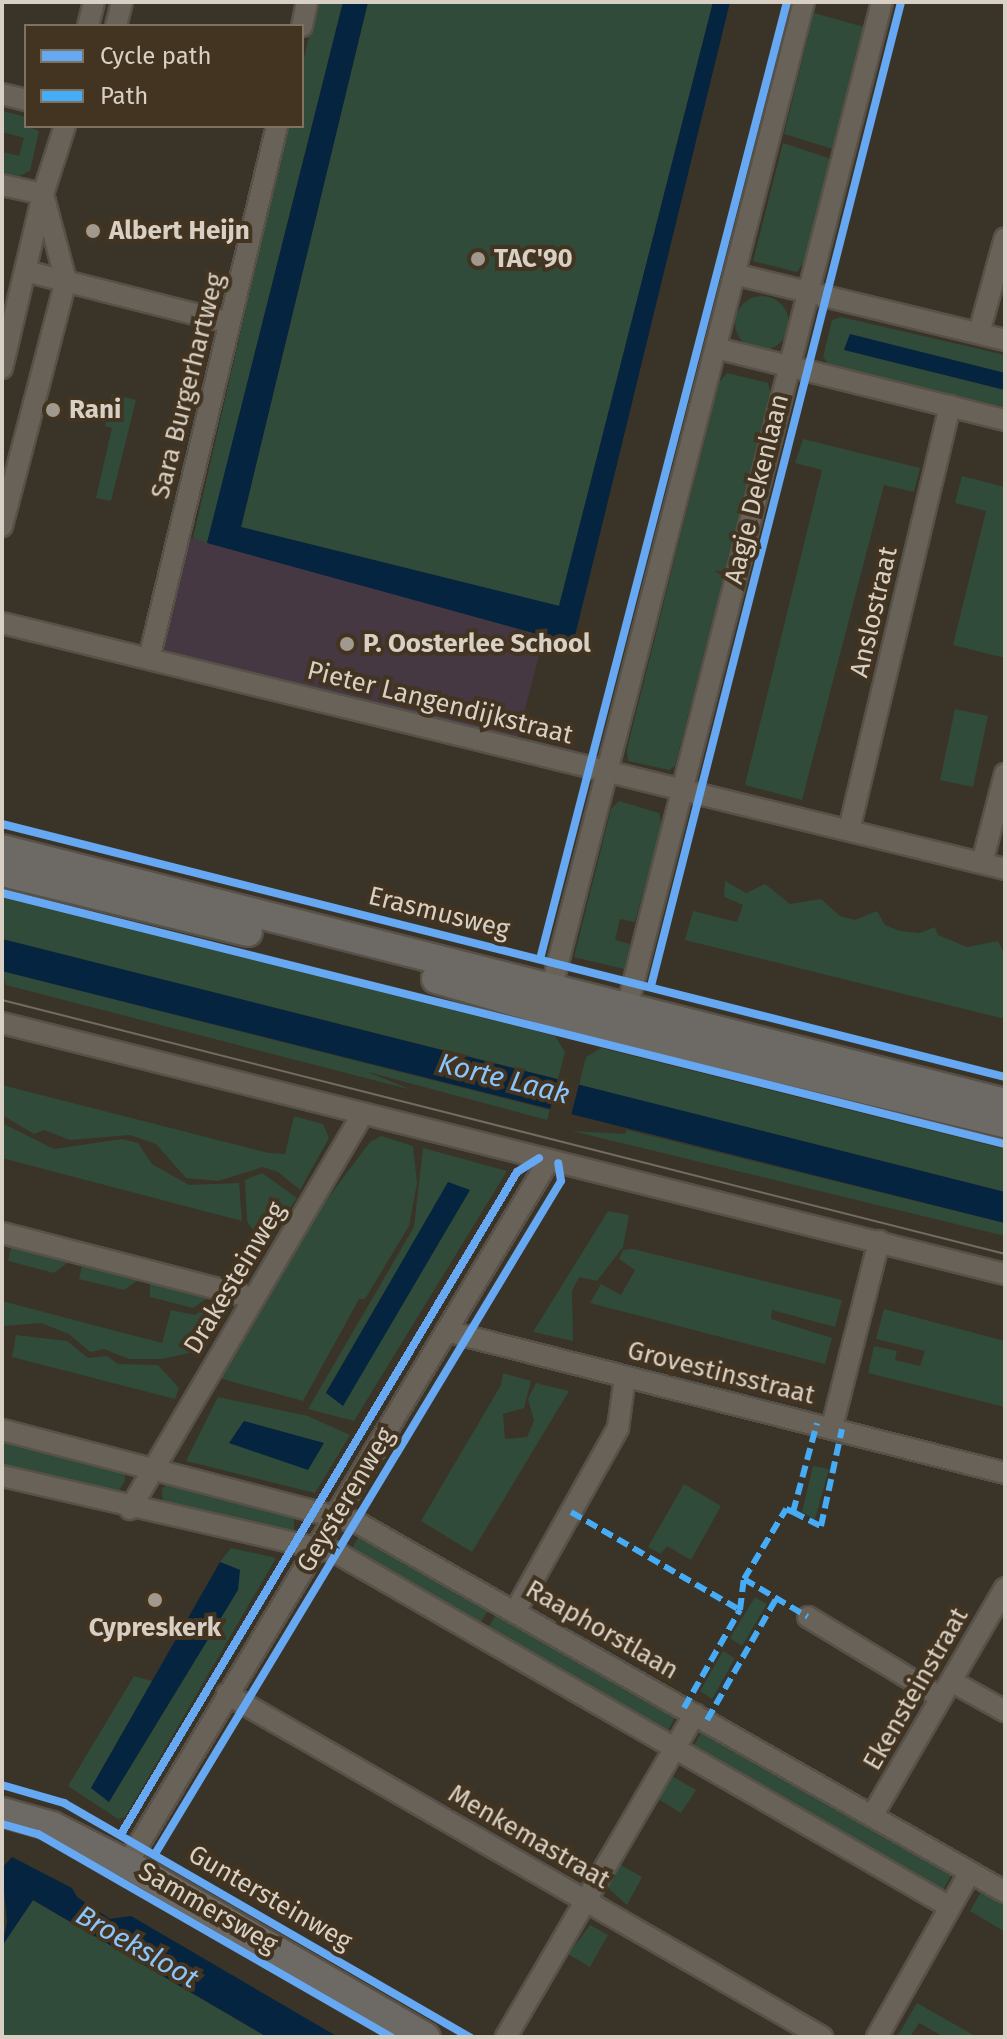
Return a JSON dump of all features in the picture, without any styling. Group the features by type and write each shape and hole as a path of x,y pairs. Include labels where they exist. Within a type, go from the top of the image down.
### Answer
{"main road":[{"name":"Erasmusweg","path":"2,849 628,1004 1005,1103"},
{"path":"2,872 1005,1123"},
{"name":"Guntersteinweg","path":"2,1796 57,1811 105,1841 127,1864"},
{"name":"Guntersteinweg","path":"2,1812 52,1826 127,1864 425,2037"}],"street":[{"path":"88,24 94,2"},
{"path":"116,24 122,2"},
{"path":"302,24 307,2"},
{"path":"552,986 804,2"},
{"name":"Aagje Dekenlaan","path":"628,1004 882,2"},
{"path":"2,94 24,100"},
{"path":"2,368 43,194 64,128"},
{"name":"Sara Burgerhartweg","path":"149,659 277,128"},
{"path":"2,185 43,194"},
{"path":"2,526 66,281 43,194"},
{"path":"979,333 1005,238"},
{"path":"25,271 230,323"},
{"path":"734,274 1005,340"},
{"path":"716,348 1005,420"},
{"name":"Anslostraat","path":"849,830 950,406"},
{"name":"Pieter Langendijkstraat","path":"2,623 1005,869"},
{"path":"982,863 1005,774"},
{"path":"2,1023 1005,1274"},
{"name":"Drakesteinweg","path":"130,1509 150,1470 363,1113"},
{"name":"Geysterenweg","path":"127,1864 549,1160"},
{"path":"2,1233 253,1298"},
{"path":"832,1427 879,1241"},
{"name":"Grovestinsstraat","path":"446,1331 1005,1473"},
{"path":"516,1610 618,1428 625,1377"},
{"name":"Raaphorstlaan","path":"2,1430 150,1470 338,1515 516,1610 1005,1892"},
{"path":"2,1476 130,1509 337,1553 950,1907"},
{"name":"Ekensteinstraat","path":"872,1816 1005,1588"},
{"path":"808,1617 946,1689 1005,1711"},
{"name":"Menkemastraat","path":"227,1694 822,2037"},
{"path":"506,2037 695,1714"},
{"path":"877,2037 970,1872"}],"shaded area":[{"name":"P. Oosterlee School","path":"193,538 544,636 515,748 149,659 176,544"}],"green space":[{"path":"317,2 343,2 207,543 193,538 288,128 304,128 304,58"},
{"name":"TAC'90","path":"368,2 713,2 559,606 241,527"},
{"path":"814,13 864,27 833,149 784,134"},
{"path":"2,111 24,116 24,128 39,131 30,171 19,176 2,172 2,152 19,156 24,138 2,132"},
{"path":"783,143 831,159 806,259 797,272 753,261"},
{"path":"762,296 781,304 789,323 781,342 762,350 743,342 735,323 743,304"},
{"path":"841,317 1005,355 1005,373 850,335 844,349 1005,390 1005,407 830,366 823,357 832,320"},
{"path":"727,373 768,383 771,394 675,766 669,770 628,761 627,749 719,382"},
{"path":"112,394 136,400 111,501 96,498 112,428 105,426"},
{"path":"803,439 920,468 914,492 884,485 802,800 745,785 822,470 795,463"},
{"path":"962,476 1005,487 1005,658 953,645 986,511 955,503"},
{"path":"955,709 988,716 973,787 940,780"},
{"path":"619,801 659,813 662,825 635,922 620,919 615,940 630,944 624,969 574,957 611,809"},
{"path":"725,881 746,893 765,884 790,904 821,899 840,916 855,920 877,911 885,925 900,931 920,933 935,927 938,935 967,947 998,941 1005,954 1005,1019 685,940 693,911 737,922 743,905 724,897"},
{"path":"2,896 555,1036 565,1052 558,1079 2,939"},
{"path":"2,971 550,1110 547,1120 366,1072 412,1090 6,985"},
{"path":"601,1048 1005,1149 1005,1192 579,1085 586,1057"},
{"path":"2,1085 269,1153 285,1154 294,1116 323,1124 329,1138 300,1190 278,1172 263,1167 218,1181 186,1178 156,1144 130,1135 70,1140 44,1130 34,1134 2,1115"},
{"path":"2,1123 54,1149 122,1139 138,1143 152,1164 189,1185 239,1183 242,1221 2,1158"},
{"path":"627,1130 1005,1223 1005,1236 572,1131 625,1134"},
{"path":"381,1136 413,1146 417,1183 409,1226 365,1299 359,1299 303,1401 219,1378 255,1295 370,1142"},
{"path":"423,1148 507,1171 354,1421 308,1409 414,1227","holes":["448,1183 343,1406 326,1392"]},
{"path":"262,1173 297,1198 264,1246 247,1221 245,1180"},
{"path":"608,1211 629,1215 623,1247 597,1281 579,1277 572,1291 573,1341 533,1332"},
{"path":"12,1243 74,1258 54,1273 8,1261"},
{"path":"633,1249 842,1300 835,1327 772,1310 771,1319 832,1338 825,1364 590,1303 601,1284 621,1295 635,1270 619,1259 623,1250"},
{"path":"83,1260 144,1276 124,1290 79,1279"},
{"path":"150,1277 214,1294 193,1308 150,1297"},
{"path":"2,1301 162,1343 171,1310 195,1315 217,1302 226,1313 204,1350 161,1359 129,1359 104,1349 90,1352 69,1334 41,1323 3,1326"},
{"path":"884,1309 1005,1341 1005,1407 868,1373 874,1346 897,1351 895,1360 920,1366 925,1351 876,1339"},
{"path":"16,1335 67,1341 88,1358 107,1356 118,1364 158,1365 179,1388 175,1399 12,1357"},
{"path":"503,1373 531,1381 524,1408 503,1414 505,1439 527,1437 534,1421 528,1399 536,1383 569,1391 472,1552 421,1521 501,1385"},
{"path":"218,1397 308,1416 350,1435 315,1493 186,1461"},
{"path":"2,1442 124,1472 125,1480 117,1495 2,1466"},
{"path":"813,1466 829,1469 815,1519 802,1512"},
{"path":"168,1483 294,1514 294,1529 292,1534 163,1506 162,1489"},
{"path":"684,1484 721,1506 691,1560 667,1546 661,1554 648,1547"},
{"path":"360,1535 491,1605 480,1624 347,1556"},
{"path":"231,1548 276,1558 125,1817 118,1819 68,1786 134,1676 152,1681 91,1788 109,1801 240,1570 220,1562"},
{"path":"755,1597 767,1604 742,1646 730,1638"},
{"path":"499,1609 678,1712 667,1732 487,1630"},
{"path":"723,1651 735,1658 712,1699 700,1691"},
{"path":"704,1727 954,1871 943,1890 693,1747"},
{"path":"672,1776 696,1790 681,1813 658,1799"},
{"path":"619,1864 642,1877 627,1905 607,1887"},
{"path":"982,1890 1005,1900 1005,1932 970,1911"},
{"path":"33,1900 265,2036 2,2037 2,1946"},
{"path":"590,1925 608,1935 590,1967 568,1954"},
{"path":"917,2003 977,2037 944,2037 919,2023 910,2037 897,2037"}],"water":[{"path":"343,2 368,2 241,527 559,606 713,2 730,2 573,644 207,543"},
{"path":"850,334 1005,373 1005,390 844,350"},
{"name":"Korte Laak","path":"2,939 1005,1192 1005,1223 2,971"},
{"path":"448,1182 470,1190 343,1406 326,1393"},
{"path":"244,1421 324,1443 308,1470 229,1443"},
{"path":"220,1562 240,1570 238,1590 109,1802 91,1788"},
{"name":"Broeksloot","path":"12,1857 72,1888 77,1897 110,1919 131,1916 338,2037 267,2037 33,1900 2,1946 7,1922 2,1868"}],"pier":[{"path":"559,1075 580,1081 570,1119 549,1114"}],"tram line":[{"path":"2,1000 1005,1254"}],"marked path":[{"path":"684,1708 740,1610 744,1579 786,1509 793,1512 817,1423"},
{"path":"793,1512 821,1526 842,1429"},
{"path":"571,1512 740,1610"},
{"path":"744,1579 808,1617"},
{"path":"707,1720 776,1599"}],"cycle path":[{"path":"540,959 787,2"},
{"path":"651,986 901,2"},
{"path":"2,824 1005,1077"},
{"path":"2,893 1005,1144"},
{"path":"121,1834 517,1172 539,1158"},
{"name":"Sammersweg","path":"155,1854 561,1181 558,1163"},
{"name":"Sammersweg","path":"2,1785 64,1803 470,2037"},
{"name":"Sammersweg","path":"2,1824 38,1834 391,2037"}],"place":[{"name":"Albert Heijn","path":"93,231"},
{"name":"TAC'90","path":"478,259"},
{"name":"Rani","path":"53,410"},
{"name":"P. Oosterlee School","path":"347,644"},
{"name":"Cypreskerk","path":"155,1600"}]}
